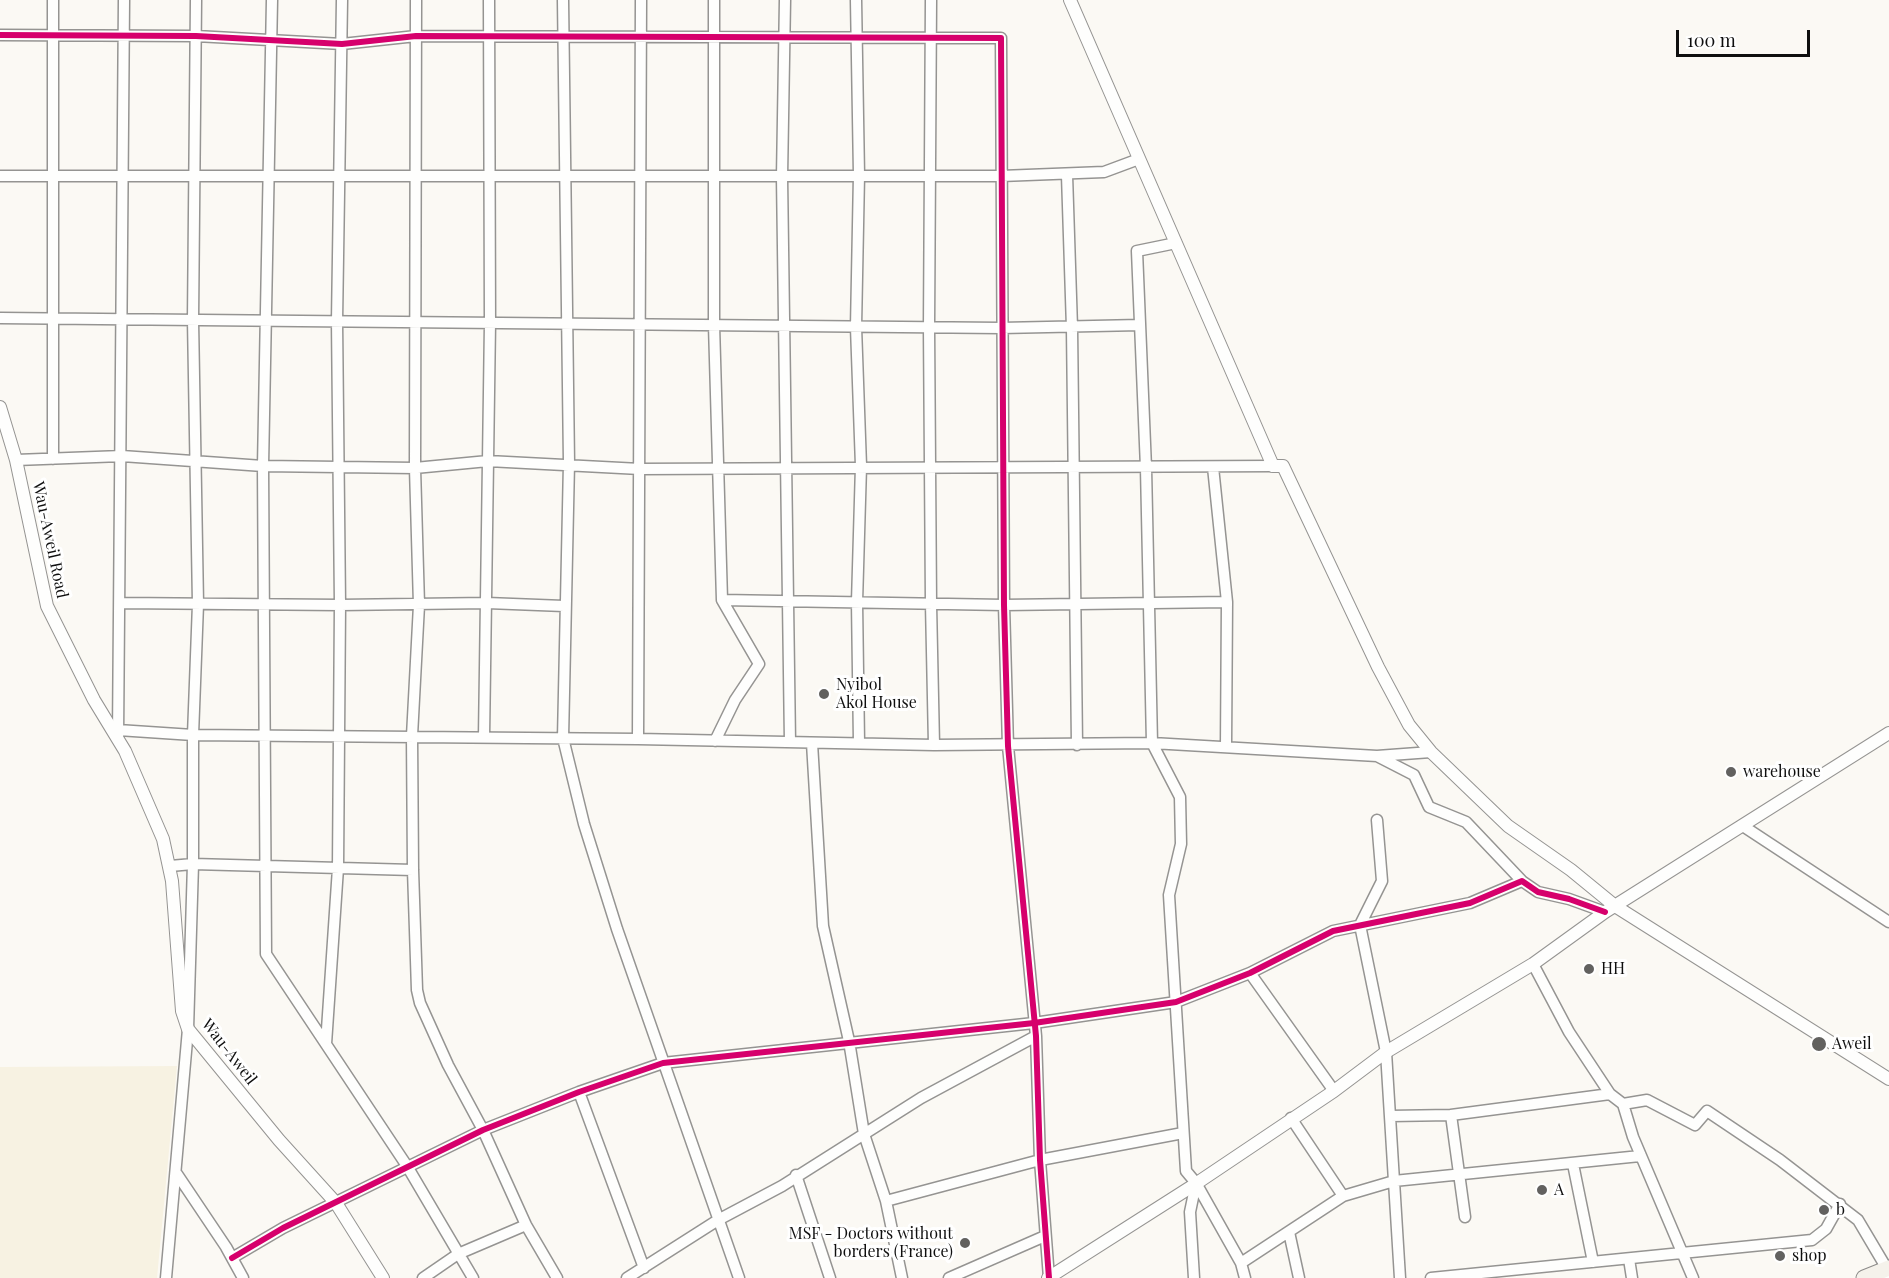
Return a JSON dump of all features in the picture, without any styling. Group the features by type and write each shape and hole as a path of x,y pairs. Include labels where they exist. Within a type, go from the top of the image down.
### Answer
{"main road":[{"path":"1864,1278 1888,1272"}],"street":[{"path":"53,0 53,459"},
{"path":"124,0 121,603 118,734 638,739 934,746 1152,743 1377,756 1431,752"},
{"path":"166,1278 177,1174 188,1029 193,864 192,735 198,604 193,320 196,0"},
{"path":"272,0 263,466 266,954 407,1166 473,1278"},
{"path":"326,1044 338,868 340,606 337,321 342,0"},
{"path":"416,0 415,468 419,605 412,736 416,978 420,1003 448,1065 483,1130 526,1225 557,1278"},
{"path":"484,737 490,176 489,0"},
{"path":"563,0 569,463 562,738 584,824 663,1063 739,1278"},
{"path":"638,739 641,0"},
{"path":"714,0 712,177 722,600 759,664 735,700 715,741"},
{"path":"785,0 782,177 790,742"},
{"path":"856,0 859,175 856,327 861,466 857,602 860,743"},
{"path":"931,0 930,604 934,746"},
{"path":"1070,0 1273,466"},
{"path":"0,35 196,36 342,44 416,36 1001,38 1001,328 1008,746 1036,1036 1040,1160 1049,1278 1334,1091 1386,1052 1533,964 1610,909 1889,733"},
{"path":"0,176 1001,176 1104,172 1140,159"},
{"path":"1067,174 1072,328 1077,745"},
{"path":"1176,243 1137,251 1146,468 1152,743 1180,796 1181,844 1169,895 1186,1171 1196,1183 1241,1263 1245,1278"},
{"path":"0,318 1001,328 1140,325"},
{"name":"Wau-Aweil Road","path":"0,407 16,460 47,606 94,700 118,734"},
{"path":"16,460 122,456 263,466 415,468 488,461 569,463 640,469 786,466 1146,468 1283,466 1378,667 1409,725 1431,752 1508,826 1610,909 1889,1079"},
{"path":"1213,467 1227,602 1226,746"},
{"path":"722,600 1074,606 1227,602"},
{"path":"121,603 340,606 487,603 564,606"},
{"name":"Wau-Aweil","path":"118,734 163,839 170,866 182,1011 188,1029 268,1127 336,1203 383,1278"},
{"path":"812,743 824,926 849,1041 864,1134 886,1201 902,1278"},
{"path":"1377,756 1414,775 1429,807 1466,822 1522,881 1538,892 1610,909"},
{"path":"1377,820 1382,880 1360,925 1386,1052 1400,1278"},
{"path":"1743,826 1889,922"},
{"path":"170,866 193,864 413,870"},
{"path":"232,1258 268,1236 483,1130 579,1092 663,1063 849,1041 1034,1023 1176,1002 1250,973 1333,931 1470,903 1522,881"},
{"path":"1533,964 1569,1032 1610,1094 1623,1104 1640,1155 1693,1278"},
{"path":"1250,973 1334,1091"},
{"path":"627,1278 718,1220 921,1098 1036,1036"},
{"path":"579,1092 644,1268"},
{"path":"1390,1116 1451,1115 1610,1094"},
{"path":"1623,1104 1647,1100 1695,1125 1707,1111 1840,1204 1858,1220 1888,1272"},
{"path":"1451,1115 1465,1217"},
{"path":"1291,1118 1343,1196"},
{"path":"886,1201 1040,1160 1183,1133"},
{"path":"1241,1263 1343,1196 1394,1181 1573,1164 1640,1155"},
{"path":"1573,1164 1593,1262"},
{"path":"177,1174 243,1278"},
{"path":"796,1175 830,1278"},
{"path":"1194,1278 1190,1212 1196,1183"},
{"path":"1431,1278 1812,1240 1826,1229 1840,1204"},
{"path":"423,1278 458,1254 526,1225"},
{"path":"1289,1233 1299,1278"},
{"path":"949,1278 1045,1236"},
{"path":"1629,1259 1632,1278"}],"shaded area":[{"path":"177,1066 157,1278 0,1278 0,1067"}],"cycle path":[{"path":"0,35 196,36 342,44 416,36 1001,38 1004,605 1008,746 1036,1036 1040,1160 1049,1278"},
{"path":"232,1258 283,1228 483,1130 579,1092 663,1063 1034,1023 1176,1002 1250,973 1333,931 1470,903 1522,881 1538,892 1569,899 1605,912"}],"place":[{"name":"Nyibol Akol House","path":"824,694"},
{"name":"warehouse","path":"1731,772"},
{"name":"HH","path":"1589,969"},
{"name":"Aweil","path":"1819,1044"},
{"name":"A","path":"1542,1190"},
{"name":"b","path":"1824,1210"},
{"name":"MSF - Doctors without borders (France)","path":"965,1243"},
{"name":"shop","path":"1780,1256"}]}
